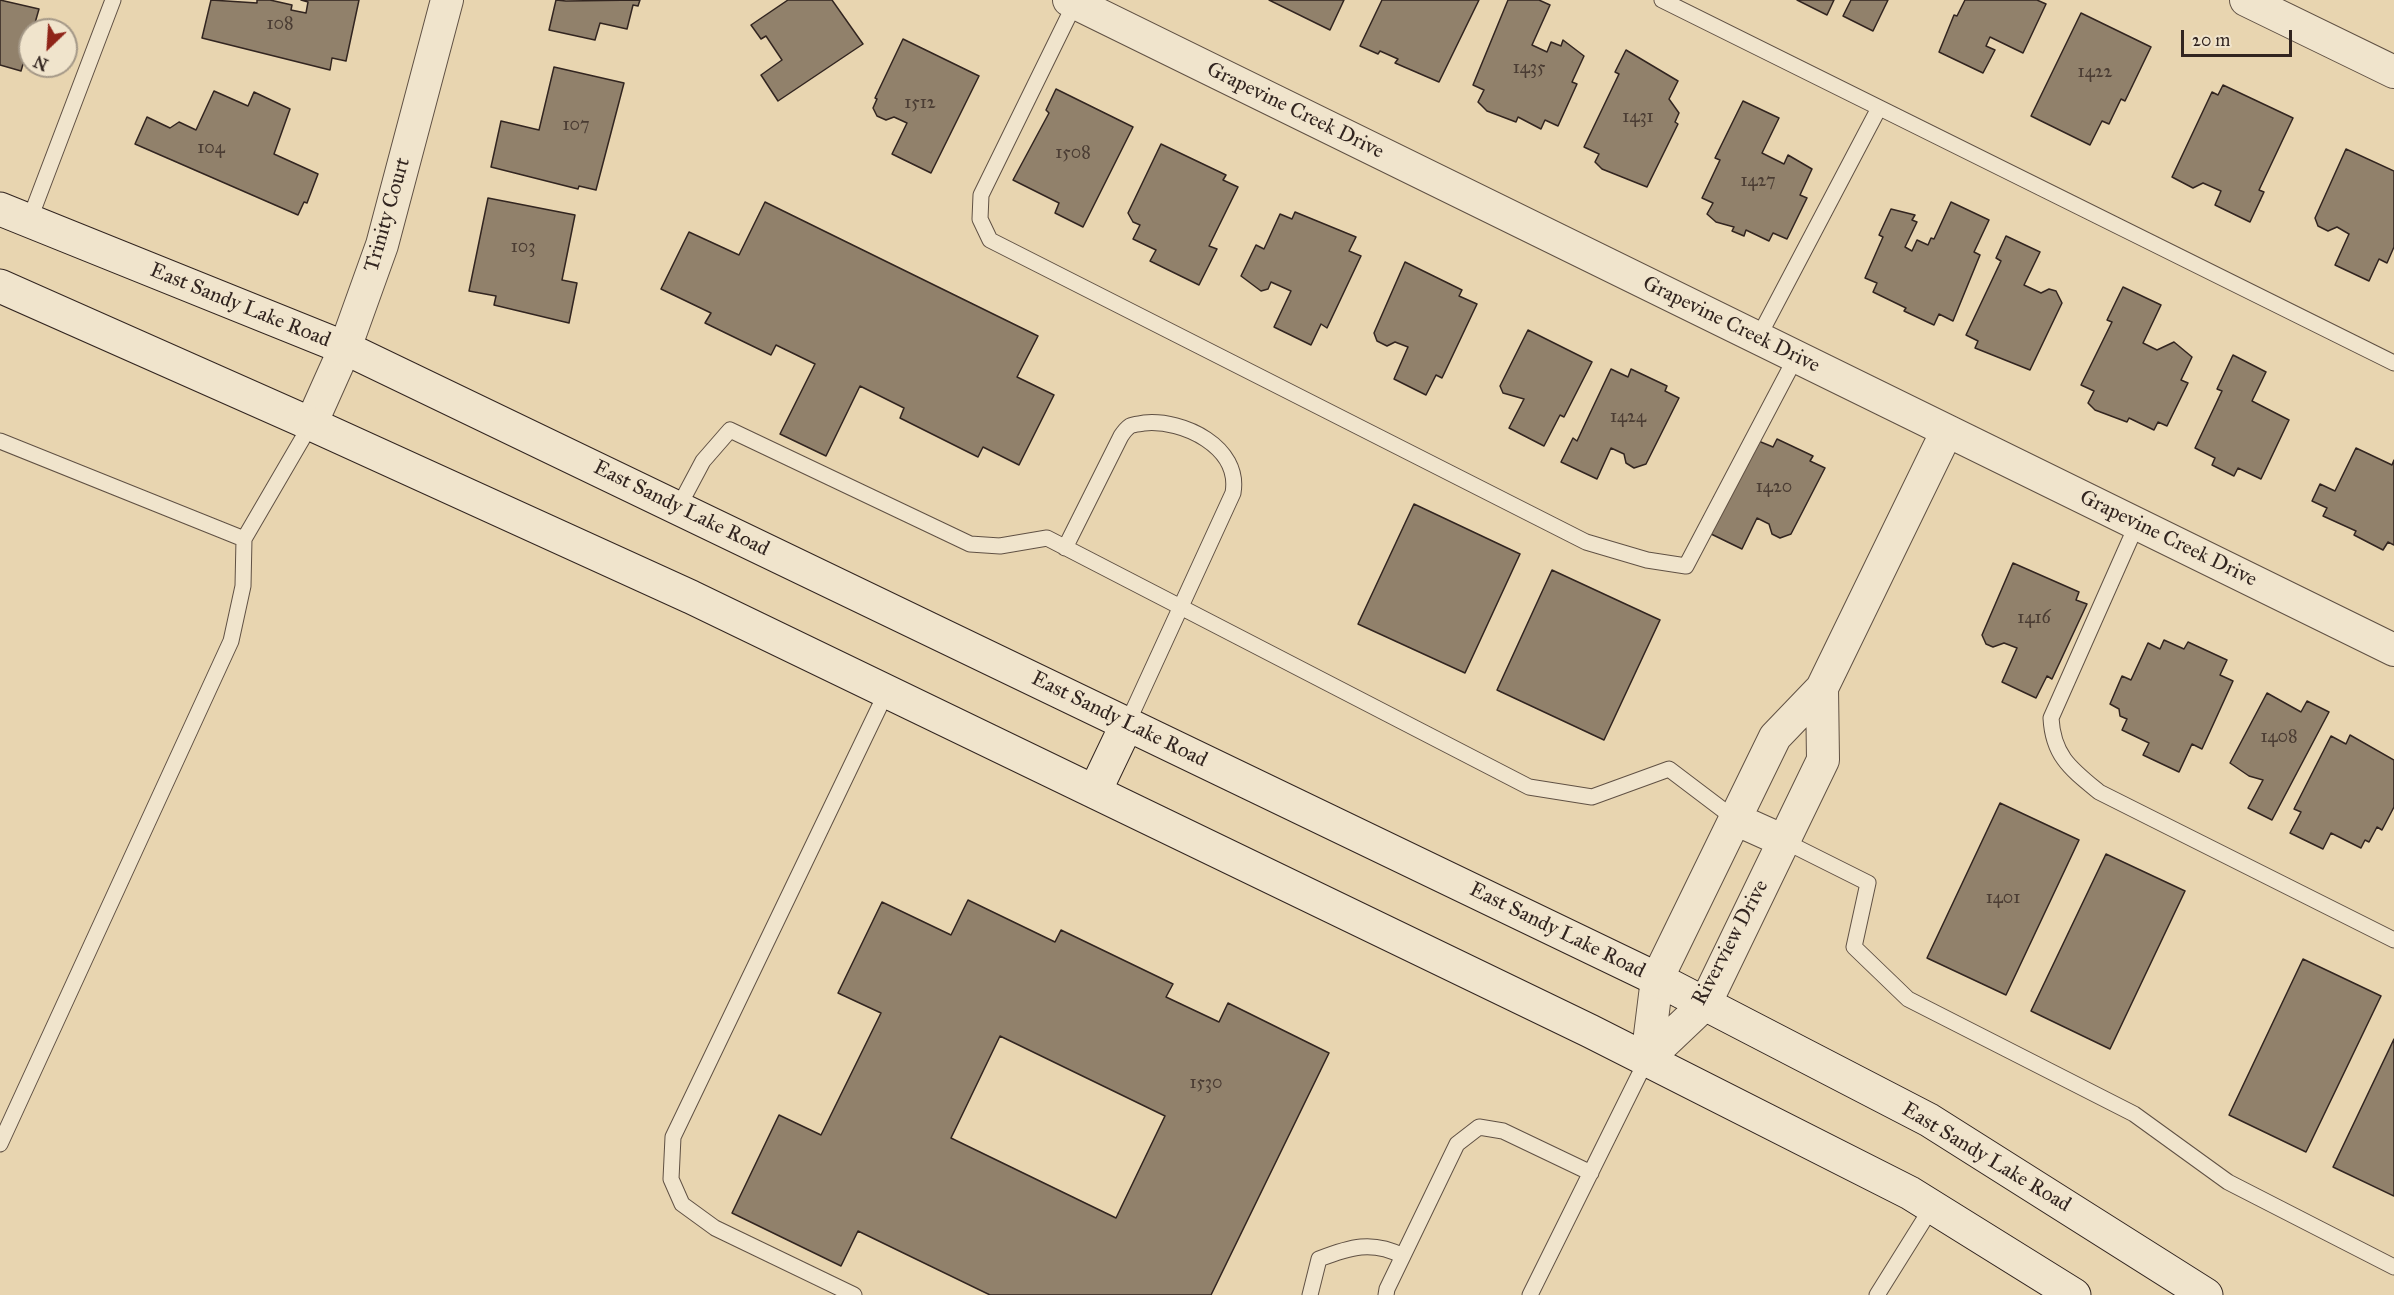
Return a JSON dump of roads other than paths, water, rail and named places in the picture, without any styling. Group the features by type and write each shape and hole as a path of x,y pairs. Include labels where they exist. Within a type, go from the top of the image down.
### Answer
{"main road":[{"name":"East Sandy Lake Road","path":"14,215 345,348 1657,979 1929,1120 2192,1284 2206,1295"},
{"path":"0,286 691,597 1647,1059 1932,1207 2074,1295"},
{"path":"1095,791 1127,724"}],"street":[{"name":"Trinity Court","path":"311,424 345,348 382,245 447,0"},
{"path":"2246,0 2394,72"},
{"name":"Grapevine Creek Drive","path":"1072,2 2394,650"},
{"name":"Riverview Drive","path":"1647,1059 1657,979 1775,737 1821,688 1947,431"},
{"name":"Riverview Drive","path":"1647,1059 1705,1004 1823,760 1821,688"},
{"path":"1735,819 1784,841"}],"lane":[{"path":"14,215 113,0"},
{"path":"1662,0 2394,363"},
{"path":"1072,2 981,195 980,219 990,240 1586,542 1647,560 1686,566 1796,357"},
{"path":"1758,338 1879,108"},
{"path":"1065,548 1121,436 1131,425 1155,422 1177,426 1204,437 1225,456 1235,481 1233,493 1127,724"},
{"path":"0,1144 231,641 243,586 244,539 311,424"},
{"path":"678,508 703,460 730,430 970,544 1000,546 1047,538 1529,787 1592,797 1669,769 1735,819"},
{"path":"0,441 244,539"},
{"path":"2137,524 2051,718 2052,740 2068,767 2099,792 2394,940"},
{"path":"854,1295 716,1228 682,1204 671,1179 673,1137 887,691"},
{"path":"1784,841 1868,883 1854,947 1908,999 2134,1114 2228,1182 2394,1267"},
{"path":"1530,1295 1647,1059"},
{"path":"1386,1295 1457,1144 1479,1127 1503,1131 1591,1173"},
{"path":"1877,1295 1932,1207"},
{"path":"1310,1295 1319,1259 1346,1249 1384,1246 1403,1256"}]}
